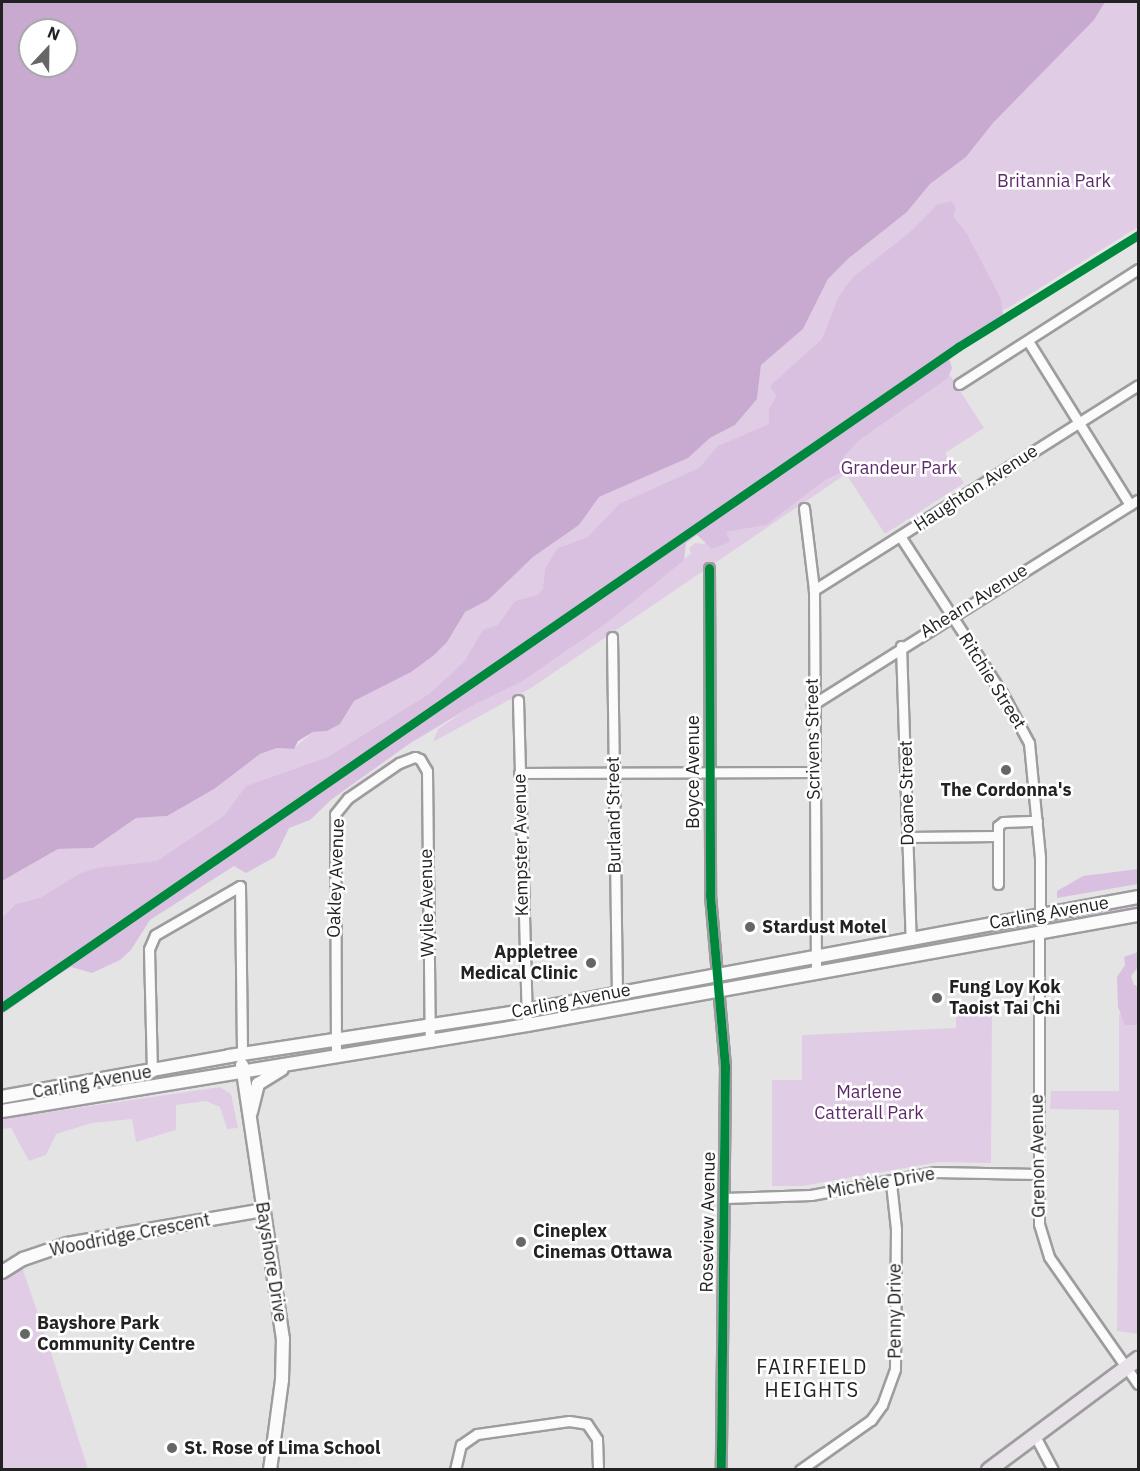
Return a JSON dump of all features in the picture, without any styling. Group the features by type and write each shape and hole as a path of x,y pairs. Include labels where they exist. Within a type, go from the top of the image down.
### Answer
{"main road":[{"name":"Carling Avenue","path":"2,1097 152,1072 242,1054 524,1011 1138,897"},
{"name":"Carling Avenue","path":"2,1111 336,1055 430,1042 718,991 816,970 1138,915"},
{"name":"Bayshore Drive","path":"242,1054 242,1071 251,1137 284,1352 270,1470"},
{"path":"251,1137 251,1107 258,1084 273,1072 306,1060"},
{"path":"105,1080 105,1095"},
{"name":"Woodridge Crescent","path":"2,1272 23,1259 68,1244 264,1210"},
{"path":"989,1470 1138,1359"}],"street":[{"path":"959,384 1138,269"},
{"path":"1028,341 1130,505"},
{"name":"Haughton Avenue","path":"814,590 1138,385"},
{"name":"Ahearn Avenue","path":"812,705 951,615 1138,500"},
{"name":"Scrivens Street","path":"804,508 814,590 812,705 816,970"},
{"name":"Ritchie Street","path":"900,536 1022,727 1033,760 1040,914"},
{"name":"Boyce Avenue","path":"709,568 709,774 716,975"},
{"name":"Burland Street","path":"612,637 617,993"},
{"name":"Doane Street","path":"902,646 911,940"},
{"name":"Kempster Avenue","path":"518,700 524,1011 527,1025"},
{"name":"Oakley Avenue","path":"336,1055 334,1041 335,814 348,798 399,763 415,757 426,765"},
{"name":"Wylie Avenue","path":"426,765 430,1042"},
{"path":"519,773 814,772"},
{"path":"998,884 996,836 1003,822 1037,821"},
{"path":"908,837 996,836"},
{"path":"152,1072 149,949 155,935 234,887 240,886 242,894 242,1054"},
{"name":"Grenon Avenue","path":"1038,933 1037,1174 1039,1224 1048,1257 1138,1384"},
{"name":"Roseview Avenue","path":"716,975 725,1066 721,1470"},
{"name":"Michèle Drive","path":"725,1198 783,1198 891,1183 935,1172 1037,1174"},
{"name":"Penny Drive","path":"800,1470 871,1420 889,1388 895,1369 896,1229 891,1183"},
{"path":"455,1470 461,1446 474,1437 569,1421 587,1425 597,1439 598,1470"},
{"path":"1035,1437 1053,1470"}],"green space":[{"name":"Britannia Park","path":"1105,2 1138,2 1138,227 1008,308 954,332 2,1015 2,881 58,849 93,848 136,818 167,816 260,754 277,748 293,749 313,732 327,731 340,724 354,701 389,683 456,625 465,612 488,599 533,557 579,525 599,497 688,458 710,438 735,425 757,399 761,365 803,329 828,279 849,258 907,212 930,184 966,157 993,123 1094,20"},
{"name":"Grandeur Park","path":"950,375 984,428 945,453 964,483 885,534 846,474 531,688 433,742 438,729 691,554 689,548 695,543 704,544"},
{"path":"1138,903 1138,908 894,950 905,946"},
{"path":"1138,1011 1138,1334 1117,1331 1119,1110 1050,1109 1051,1091 1119,1091 1119,1015"},
{"name":"Marlene Catterall Park","path":"956,1012 992,1012 991,1163 939,1162 802,1186 772,1186 772,1080 802,1080 802,1035 956,1028"},
{"path":"220,1087 231,1094 238,1128 227,1129 220,1107 206,1101 176,1105 176,1130 136,1142 132,1119 92,1123 56,1134 46,1155 29,1161 11,1128 2,1129 2,1119"},
{"path":"22,1267 88,1469 2,1469 2,1279"}],"shaded area":[{"path":"2,2 1105,2 1094,20 993,123 966,157 930,184 907,212 849,258 828,279 803,329 761,365 757,399 735,425 710,438 688,458 599,497 579,525 533,557 488,600 465,612 447,642 434,655 411,672 354,701 340,724 327,731 313,732 298,741 294,749 277,748 260,754 214,789 167,816 136,818 93,848 58,849 2,881"},
{"path":"951,201 956,208 953,216 967,234 1001,299 1003,315 949,358 952,368 948,378 858,441 843,458 840,473 825,480 766,525 726,532 730,542 712,549 697,535 686,543 684,560 608,622 521,682 477,703 409,744 332,799 310,820 289,828 275,857 246,873 234,866 150,920 131,950 120,960 92,973 71,967 2,1011 2,918 16,904 40,898 81,873 97,868 157,861 224,816 246,786 328,757 429,694 464,662 483,630 498,625 515,601 538,595 543,589 545,568 558,548 588,537 619,504 699,468 718,446 769,424 769,409 776,396 770,386 822,339 839,296 853,277 909,233 937,205"},
{"path":"1138,869 1138,884 1057,898 1057,891 1083,876"},
{"path":"1138,952 1138,967 1131,976 1134,985 1138,986 1138,1025 1125,1025 1118,1007 1117,977 1125,965 1124,957"}],"cycle path":[{"path":"2,1007 958,347 1138,235"},
{"path":"709,568 710,895 725,1066 721,1470"}],"place":[{"name":"The Cordonna's","path":"1006,770"},
{"name":"Stardust Motel","path":"750,927"},
{"name":"Appletree Medical Clinic","path":"591,963"},
{"name":"Fung Loy Kok Taoist Tai Chi","path":"937,998"},
{"name":"Cineplex Cinemas Ottawa","path":"521,1242"},
{"name":"Bayshore Park Community Centre","path":"25,1334"},
{"name":"St. Rose of Lima School","path":"172,1448"}],"district":[{"name":"FAIRFIELD HEIGHTS","path":"812,1378"}]}
